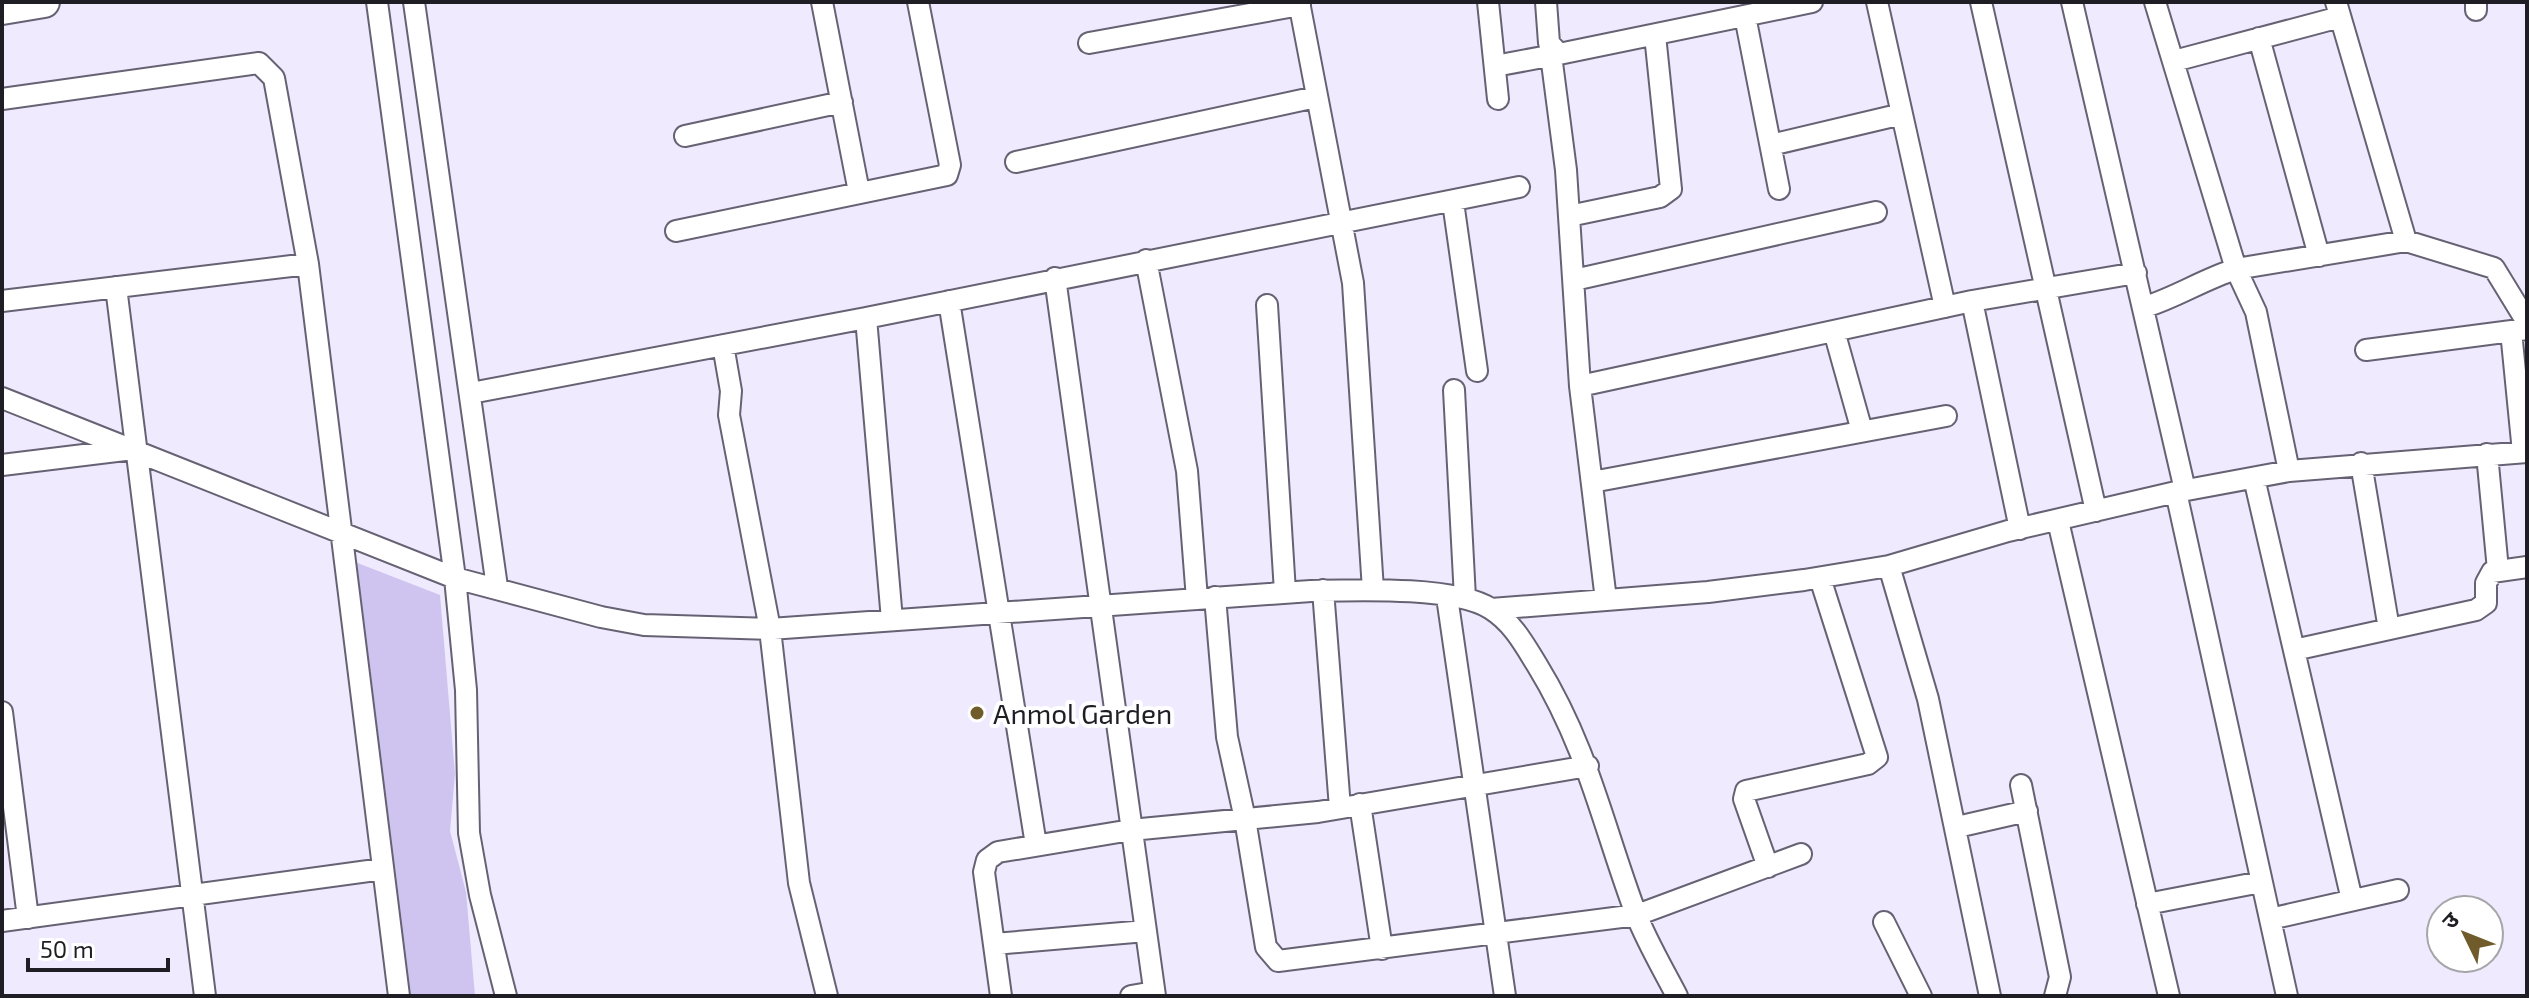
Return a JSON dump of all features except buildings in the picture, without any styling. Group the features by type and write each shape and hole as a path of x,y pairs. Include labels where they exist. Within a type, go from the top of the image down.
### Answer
{"highway":[{"path":"2,9 44,2"}],"street":[{"path":"377,2 455,578 466,690 469,833 480,895 506,996"},
{"path":"414,2 497,587"},
{"path":"822,2 859,192"},
{"path":"676,231 859,192 943,178 949,171 918,2"},
{"path":"1488,2 1498,99"},
{"path":"1546,2 1549,43 1555,54 1580,386 1606,600"},
{"path":"1495,66 1812,2"},
{"path":"1877,2 1945,307"},
{"path":"1981,2 2096,511"},
{"path":"2072,2 2145,307 2261,882 2287,996"},
{"path":"2155,2 2236,269 2256,312 2289,471"},
{"path":"1089,43 1300,3 1359,330 1373,590"},
{"path":"2174,61 2259,38 2338,9 2406,241"},
{"path":"1745,16 1779,189"},
{"path":"1569,216 1660,197 1671,189 1655,35"},
{"path":"2259,38 2319,256"},
{"path":"2,99 263,65 276,84 308,264 399,996"},
{"path":"1016,162 1316,97"},
{"path":"685,136 842,102"},
{"path":"1771,145 1902,114"},
{"path":"471,393 866,318 1519,187"},
{"path":"1453,202 1477,371"},
{"path":"1574,280 1876,212"},
{"path":"2,398 455,578 601,617 644,625 770,629 1323,590 1373,590 1456,598 1491,609 1708,592 1889,566 2020,529 2181,491 2289,471 2525,452 2522,327 2494,268 2406,241 2236,269 2210,277 2177,297 2145,307"},
{"path":"1146,260 1187,471 1227,737 1245,819 1266,947 1272,958 1285,961 1637,915 1801,854"},
{"path":"2,301 308,264"},
{"path":"1580,386 1972,301 2136,273"},
{"path":"1055,278 1154,994 1131,996"},
{"path":"116,287 205,996"},
{"path":"949,301 1036,845"},
{"path":"1972,301 2020,529"},
{"path":"1267,305 1285,592"},
{"path":"866,318 892,620"},
{"path":"2366,350 2522,327"},
{"path":"1834,331 1862,431"},
{"path":"723,345 731,391 729,415 770,629 799,883 827,996"},
{"path":"1454,390 1456,598 1474,788 1505,996"},
{"path":"1592,482 1946,416"},
{"path":"2,465 136,449"},
{"path":"2487,454 2498,570"},
{"path":"2361,463 2389,629"},
{"path":"2254,478 2352,900"},
{"path":"2058,521 2169,996"},
{"path":"1889,566 1928,699 1990,996"},
{"path":"2294,650 2476,610 2486,603 2488,577 2498,570 2527,567"},
{"path":"1768,867 1744,799 1746,791 1868,764 1877,757 1820,578"},
{"path":"1323,590 1350,806 1382,949"},
{"path":"1491,609 1515,629 1565,711 1588,766 1637,915 1677,996"},
{"path":"2,712 28,918"},
{"path":"1001,996 984,866 998,852 1131,830 1245,819 1474,788 1588,766"},
{"path":"2021,785 2060,977 2055,996"},
{"path":"1957,827 2027,811"},
{"path":"2,921 383,869"},
{"path":"2147,904 2261,882"},
{"path":"2270,919 2398,890"},
{"path":"1884,922 1921,996"},
{"path":"994,944 1146,931"}],"shaded area":[{"path":"355,562 440,595 455,774 450,831 466,892 475,996 409,996"}],"place":[{"name":"Anmol Garden","path":"977,713"}]}
